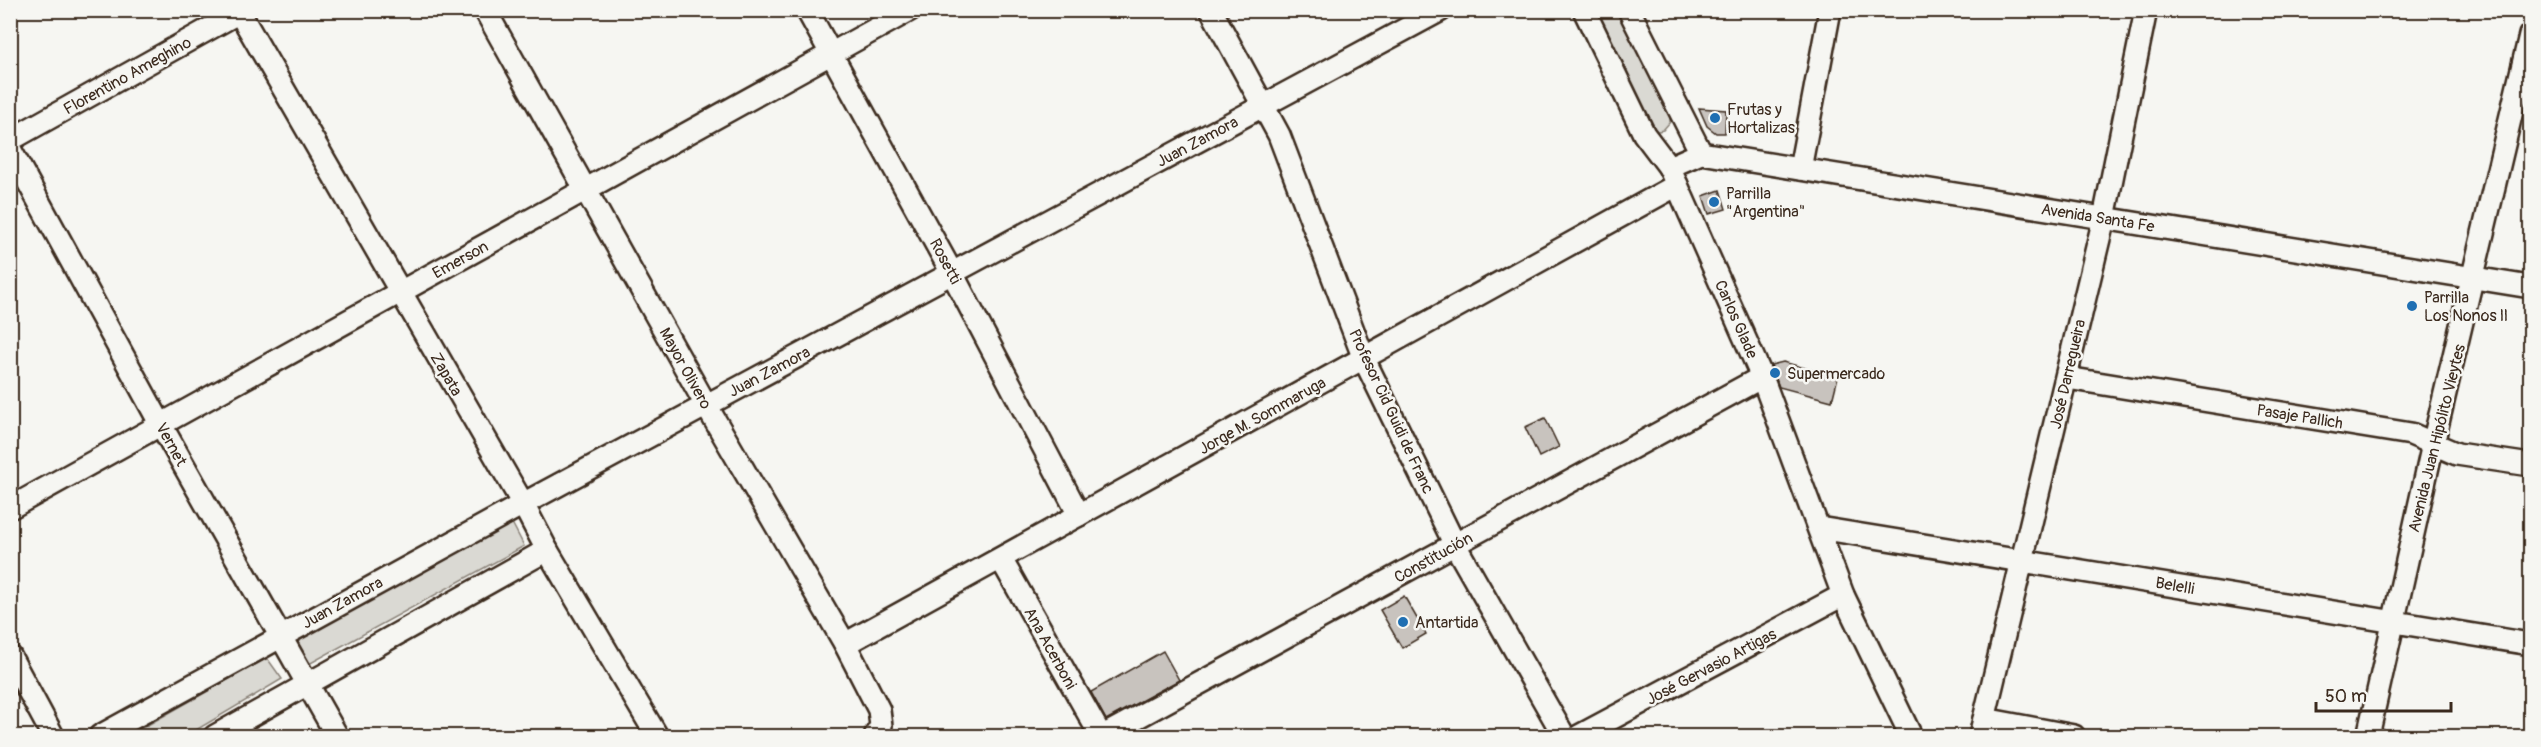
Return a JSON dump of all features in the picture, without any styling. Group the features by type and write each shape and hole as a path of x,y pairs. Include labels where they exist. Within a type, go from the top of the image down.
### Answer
{"street":[{"name":"Mayor Olivero","path":"485,10 706,405 845,644 879,710 878,731"},
{"name":"Rosetti","path":"807,10 952,273 1078,515"},
{"name":"Emerson","path":"10,508 910,10"},
{"name":"Profesor Cid Guidi de Franc","path":"1211,10 1263,106 1288,159 1364,359 1455,545 1564,736"},
{"name":"Juan Zamora","path":"100,736 523,504 1441,10"},
{"name":"Carlos Glade","path":"1584,10 1644,134 1673,176 1762,377 1843,595 1911,736"},
{"path":"1629,10 1701,153 1673,176"},
{"path":"1800,169 1830,10"},
{"name":"José Darregueira","path":"1982,728 2104,218 2146,10"},
{"name":"Florentino Ameghino","path":"10,140 240,11"},
{"name":"Zapata","path":"240,11 399,292 523,504 547,550 657,736"},
{"name":"Avenida Juan Hipólito Vieytes","path":"2368,736 2433,444 2474,278 2522,106 2530,35"},
{"name":"Vernet","path":"10,149 161,425 337,736"},
{"name":"Avenida Santa Fe","path":"1701,153 2530,287"},
{"name":"Jorge M. Sommaruga","path":"845,644 1364,359 1673,176"},
{"name":"Constitución","path":"1102,736 1762,377"},
{"name":"Pasaje Pallich","path":"2067,378 2411,434 2457,454 2530,465"},
{"name":"Belelli","path":"1820,528 2530,644"},
{"path":"215,736 547,550"},
{"name":"Ana Acerboni","path":"1001,559 1102,736"},
{"name":"José Gervasio Artigas","path":"1579,736 1843,595"},
{"path":"10,656 53,736"},
{"path":"1982,728 2074,736"}],"shaded area":[{"path":"1589,11 1617,11 1670,112 1670,122 1663,130 1653,132"},
{"path":"510,519 524,546 309,664 296,640"},
{"path":"267,658 282,679 186,736 128,736"}],"building":[{"name":"Frutas y Hortalizas","path":"1699,108 1726,110 1725,133 1716,133 1707,126"},
{"name":"Parrilla \"Argentina\"","path":"1720,190 1726,209 1709,214 1703,196"},
{"path":"1783,362 1838,377 1832,401 1779,387 1771,365"},
{"path":"1545,418 1559,447 1539,457 1525,427"},
{"name":"Antartida","path":"1404,596 1426,634 1402,648 1380,610"},
{"path":"1163,651 1179,680 1106,720 1091,692"}],"place":[{"name":"Frutas y Hortalizas","path":"1715,118"},
{"name":"Parrilla \"Argentina\"","path":"1714,202"},
{"name":"Parrilla Los Nonos ll","path":"2412,306"},
{"name":"Supermercado","path":"1775,373"},
{"name":"Antartida","path":"1403,622"}]}
